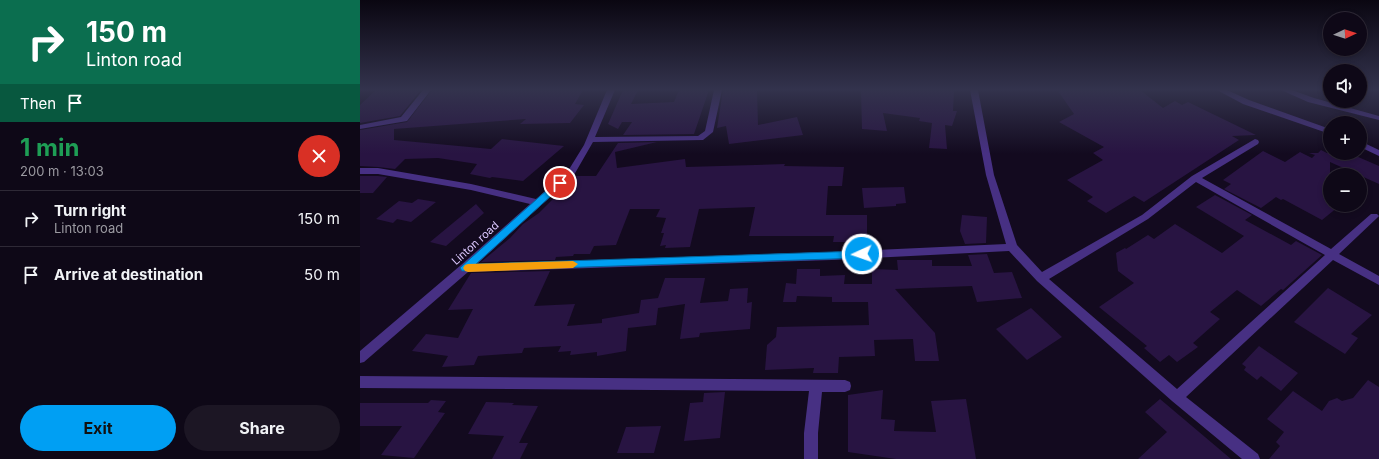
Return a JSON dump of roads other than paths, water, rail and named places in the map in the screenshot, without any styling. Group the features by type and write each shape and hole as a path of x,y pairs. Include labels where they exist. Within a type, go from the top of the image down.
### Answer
{"street":[{"path":"360,127 404,119 410,111"},
{"name":"Linton road","path":"360,358 465,268 571,173 590,140 602,111"},
{"path":"590,140 700,138 709,132 713,111"},
{"path":"978,111 990,175 1012,247 1041,278 1177,397 1253,459"},
{"path":"1272,111 1323,130"},
{"path":"1354,111 1379,118"},
{"path":"1041,278 1145,218 1195,178 1255,142"},
{"path":"1367,147 1379,152"},
{"path":"360,171 386,172 471,187 539,203"},
{"path":"1195,178 1379,281"},
{"path":"1177,397 1374,216"},
{"path":"465,268 832,256 1012,247"},
{"path":"360,382 845,386"},
{"path":"811,459 811,433 816,386"}]}
